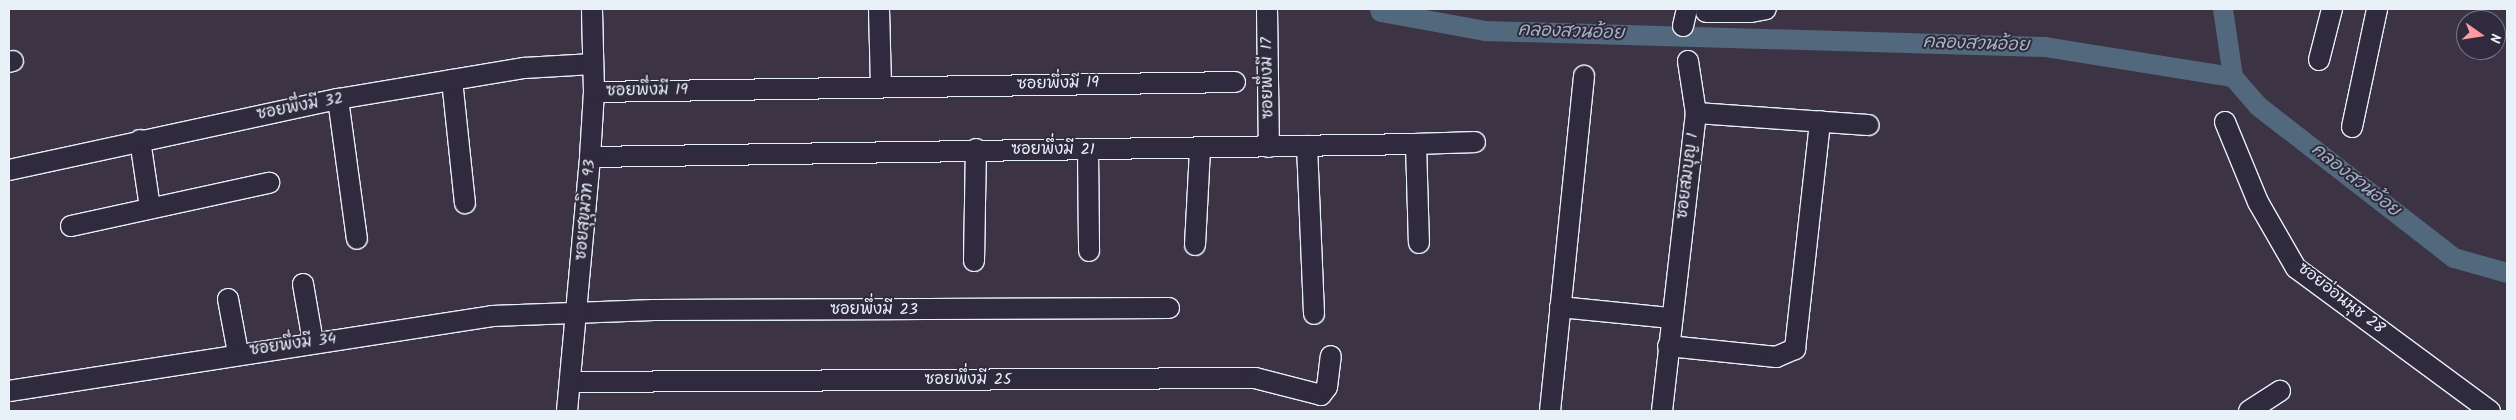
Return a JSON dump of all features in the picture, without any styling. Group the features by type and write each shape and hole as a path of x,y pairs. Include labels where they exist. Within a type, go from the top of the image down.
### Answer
{"street":[{"name":"ซอยสุขุมวิท 93","path":"567,411 578,312 590,157 594,92 592,9"},
{"path":"879,9 881,86"},
{"name":"ซอยพึ่งมี 17","path":"1267,9 1269,147"},
{"path":"1692,15 1751,12 1766,9"},
{"path":"2319,60 2332,9"},
{"path":"2352,127 2377,9"},
{"path":"1688,61 1696,113"},
{"name":"ซอยพึ่งมี 32","path":"9,170 140,140 338,100 524,68 594,64"},
{"path":"1550,411 1584,76"},
{"path":"452,80 465,203"},
{"name":"ซอยพึ่งมี 19","path":"594,92 881,86 1235,82"},
{"path":"338,100 357,240"},
{"name":"ซอยสมบุญ 1","path":"1662,411 1671,318 1696,113 1869,125"},
{"path":"1668,346 1776,357 1795,349 1820,121"},
{"name":"ซอยอ่อนนุช 28","path":"2225,122 2258,202 2296,268 2490,411"},
{"path":"140,140 150,208"},
{"name":"ซอยพึ่งมี 21","path":"590,157 976,149 1200,149 1475,142"},
{"path":"1416,144 1419,243"},
{"path":"1307,146 1314,314"},
{"path":"974,261 976,149"},
{"path":"1195,245 1200,149"},
{"path":"1088,150 1089,251"},
{"path":"72,226 269,184"},
{"path":"303,284 313,342"},
{"path":"228,298 238,353"},
{"path":"1560,307 1671,318"},
{"name":"ซอยพึ่งมี 23","path":"578,312 1169,308"},
{"name":"ซอยพึ่งมี 34","path":"9,391 467,318 578,312"},
{"name":"ซอยพึ่งมี 25","path":"571,382 1255,378 1321,395 1327,387 1331,356"},
{"path":"2250,411 2280,391"}],"waterway":[{"name":"คลองสวนอ้อย","path":"1380,9 1381,12 1486,31 2045,47 2233,77 2258,106 2454,258 2507,273"},
{"path":"2223,9 2233,77"}]}
